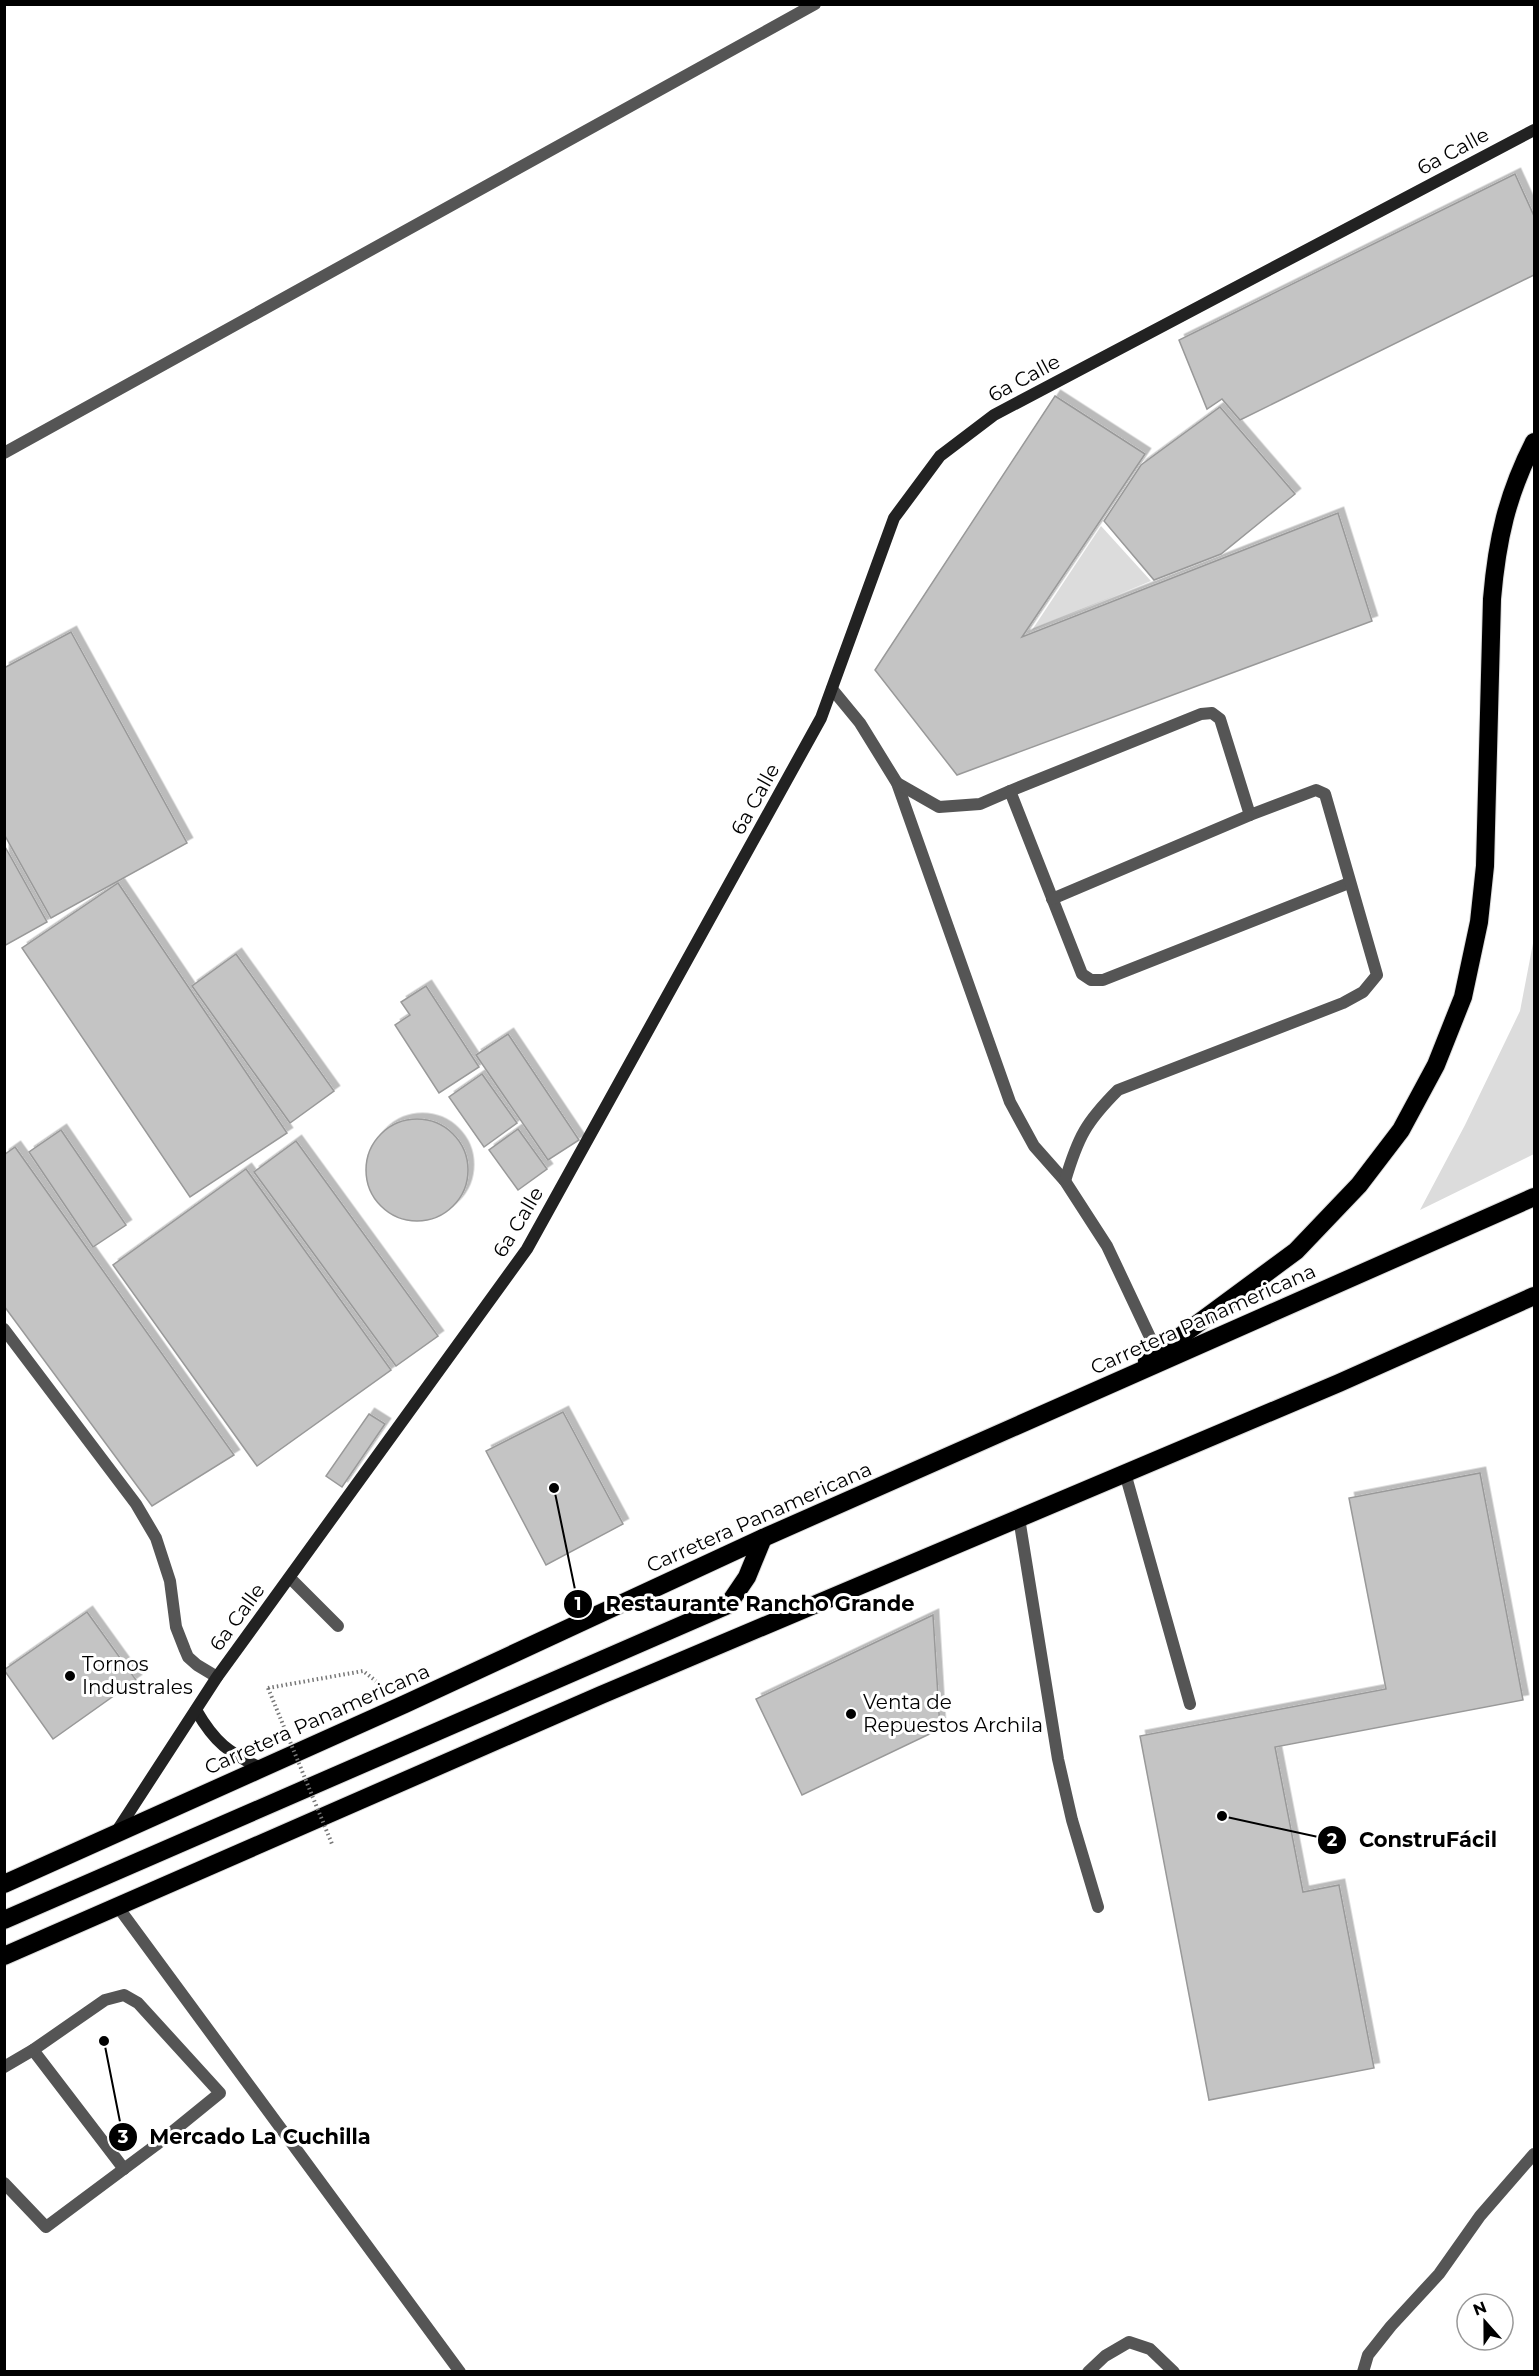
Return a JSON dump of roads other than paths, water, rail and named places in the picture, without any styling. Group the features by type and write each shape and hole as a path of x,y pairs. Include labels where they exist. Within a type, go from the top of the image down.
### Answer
{"highway":[{"path":"1119,1381 1296,1251 1359,1185 1401,1130 1436,1065 1463,997 1479,922 1485,866 1492,599 1496,555 1518,474 1534,442"},
{"name":"Carretera Panamericana","path":"4,1884 762,1538 1534,1197"},
{"path":"4,1956 601,1695 1329,1387 1534,1296"},
{"path":"4,1920 728,1605 747,1577 762,1538"}],"street":[{"path":"4,453 815,4"},
{"name":"6a Calle","path":"114,1835 217,1677 527,1249 821,718 894,518 940,456 994,416 1534,130"},
{"path":"832,689 860,723 897,783 1010,1102 1034,1146 1065,1181 1107,1246 1157,1353"},
{"path":"897,783 939,807 980,804 1201,714 1212,713 1220,718 1250,815"},
{"path":"1052,899 1250,815 1316,790 1325,794 1377,975 1363,992 1344,1003 1118,1090 1096,1112 1076,1142 1065,1181"},
{"path":"1010,791 1082,974 1091,980 1103,980 1349,883"},
{"path":"4,1329 136,1504 156,1538 170,1581 176,1627 188,1657 217,1677"},
{"path":"1125,1473 1190,1704"},
{"path":"1019,1518 1058,1759 1072,1820 1098,1906"},
{"path":"290,1578 338,1626"},
{"path":"196,1710 219,1743 232,1754 262,1768"},
{"path":"118,1906 460,2372"},
{"path":"4,2067 33,2050 105,2000 124,1995 138,2003 220,2093 46,2227 4,2183"},
{"path":"33,2050 124,2169"},
{"path":"1363,2372 1368,2355 1390,2326 1439,2274 1480,2216 1534,2154"},
{"path":"1088,2372 1105,2356 1129,2342 1150,2349 1174,2372"}],"place":[{"name":"Restaurante Rancho Grande","path":"554,1488"},
{"name":"Tornos Industrales","path":"70,1676"},
{"name":"Venta de Repuestos Archila","path":"851,1714"},
{"name":"ConstruFácil","path":"1222,1816"},
{"name":"Mercado La Cuchilla","path":"104,2041"}]}
